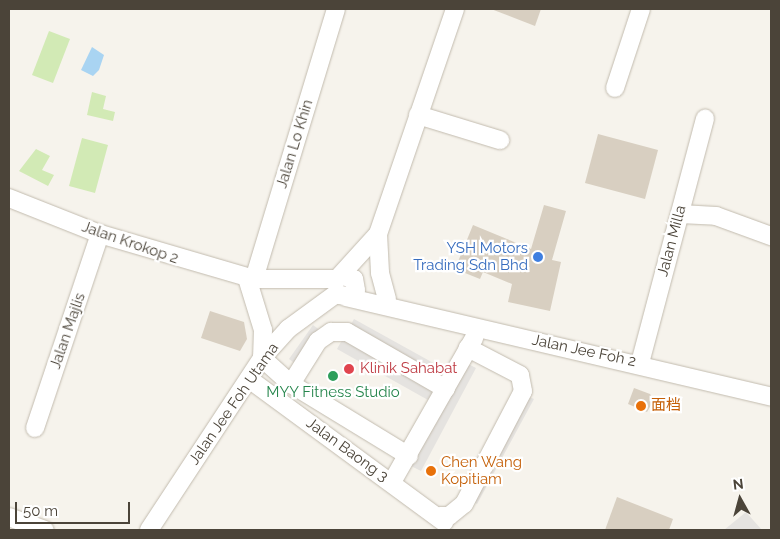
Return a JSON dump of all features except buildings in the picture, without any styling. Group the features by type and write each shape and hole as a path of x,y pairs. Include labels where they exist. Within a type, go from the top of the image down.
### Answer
{"street":[{"name":"Jalan Lo Khin","path":"250,279 336,9"},
{"path":"344,287 378,234 455,9"},
{"path":"615,88 641,9"},
{"path":"418,115 500,140"},
{"name":"Jalan Milla","path":"640,364 705,119"},
{"name":"Jalan Krokop 2","path":"9,198 100,234 250,279 344,287"},
{"path":"680,214 716,216 771,236"},
{"name":"Jalan Majlis","path":"35,428 100,234"},
{"path":"378,234 379,255 392,303"},
{"path":"344,287 379,255"},
{"path":"250,279 258,303 262,358 291,384 340,416 410,456"},
{"name":"Jalan Jee Foh 2","path":"344,287 478,328 640,364 771,398"},
{"name":"Jalan Jee Foh Utama","path":"149,530 262,358 288,329 344,287"},
{"path":"392,482 410,456 478,328"},
{"path":"291,384 318,341 331,332 347,332 446,390"},
{"name":"Jalan Baong 3","path":"249,379 442,519 464,504 523,391 520,375 468,348"},
{"path":"326,434 340,416"},
{"path":"9,517 45,530"}],"green space":[{"path":"49,31 70,39 53,83 32,75"},
{"path":"92,92 106,96 103,109 115,112 113,121 87,115"},
{"path":"82,138 108,145 95,193 69,186"},
{"path":"36,149 50,156 42,170 54,175 48,186 19,171"}],"shaded area":[{"path":"354,319 446,370 428,400 337,349"},
{"path":"313,325 321,331 297,365 289,359"},
{"path":"466,363 476,368 421,471 411,466"},
{"path":"527,396 534,399 477,504 470,500"},
{"path":"746,512 761,529 724,530"}],"water":[{"path":"92,47 104,55 99,70 93,76 81,70"}],"place":[{"name":"YSH Motors Trading Sdn Bhd","path":"538,257"},
{"name":"Klinik Sahabat","path":"349,369"},
{"name":"MYY Fitness Studio","path":"333,376"},
{"name":"面档","path":"641,406"},
{"name":"Chen Wang Kopitiam","path":"431,471"}]}
